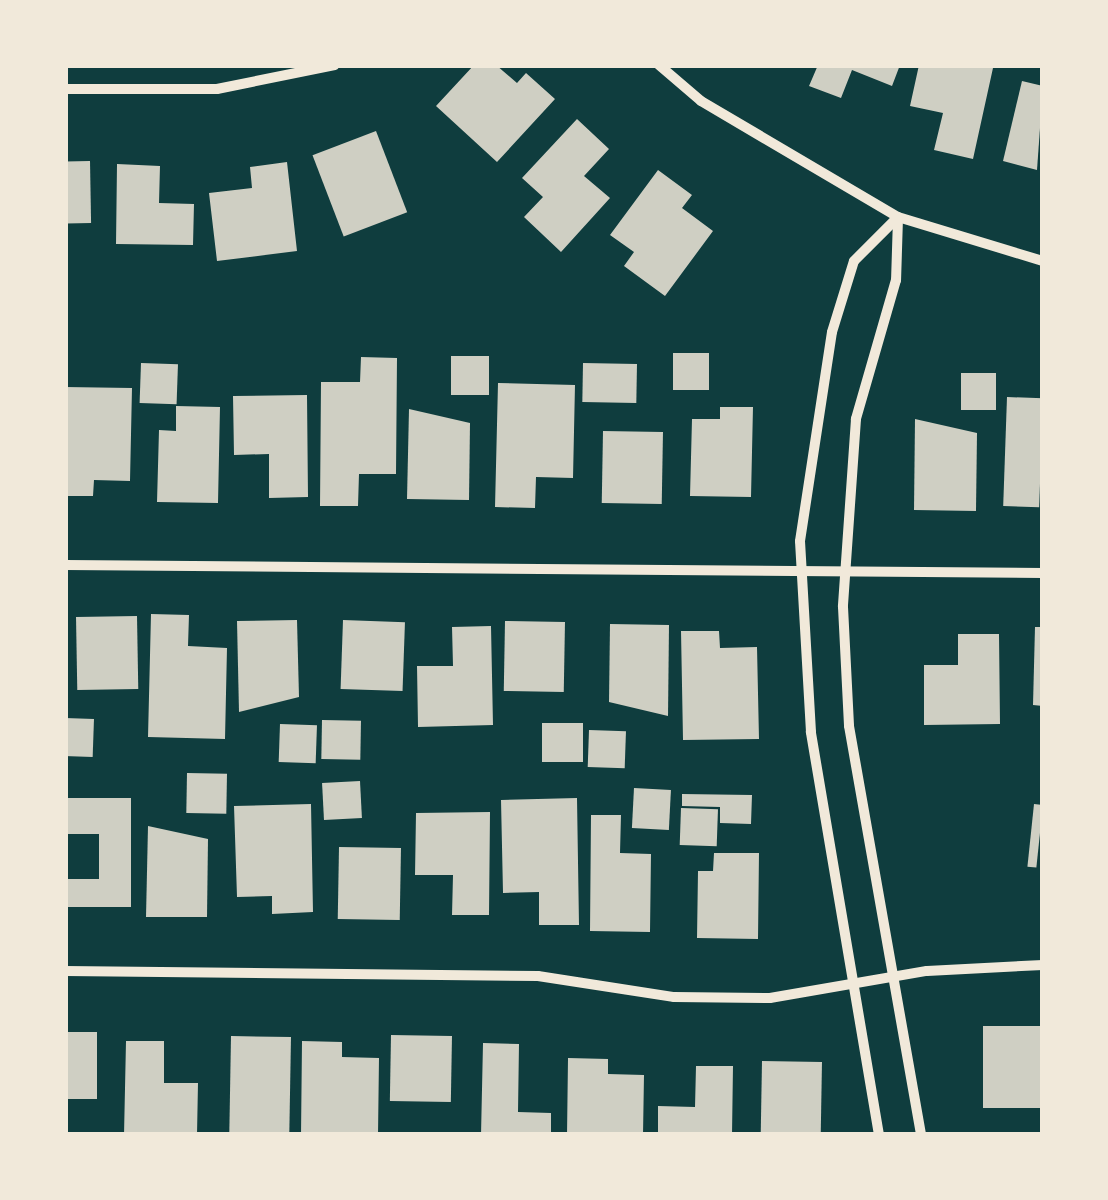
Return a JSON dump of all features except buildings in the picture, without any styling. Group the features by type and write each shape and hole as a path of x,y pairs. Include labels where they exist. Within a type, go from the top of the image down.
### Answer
{"street":[{"path":"65,89 217,89 335,65"},
{"path":"659,65 716,110 898,217 1043,261"},
{"path":"880,1135 811,732 799,569 832,332 854,261 898,217"},
{"path":"898,217 896,280 856,419 844,570 849,726 921,1135"},
{"path":"65,565 1043,573"},
{"path":"65,971 538,976 674,997 770,998 893,976 1043,965"}]}
